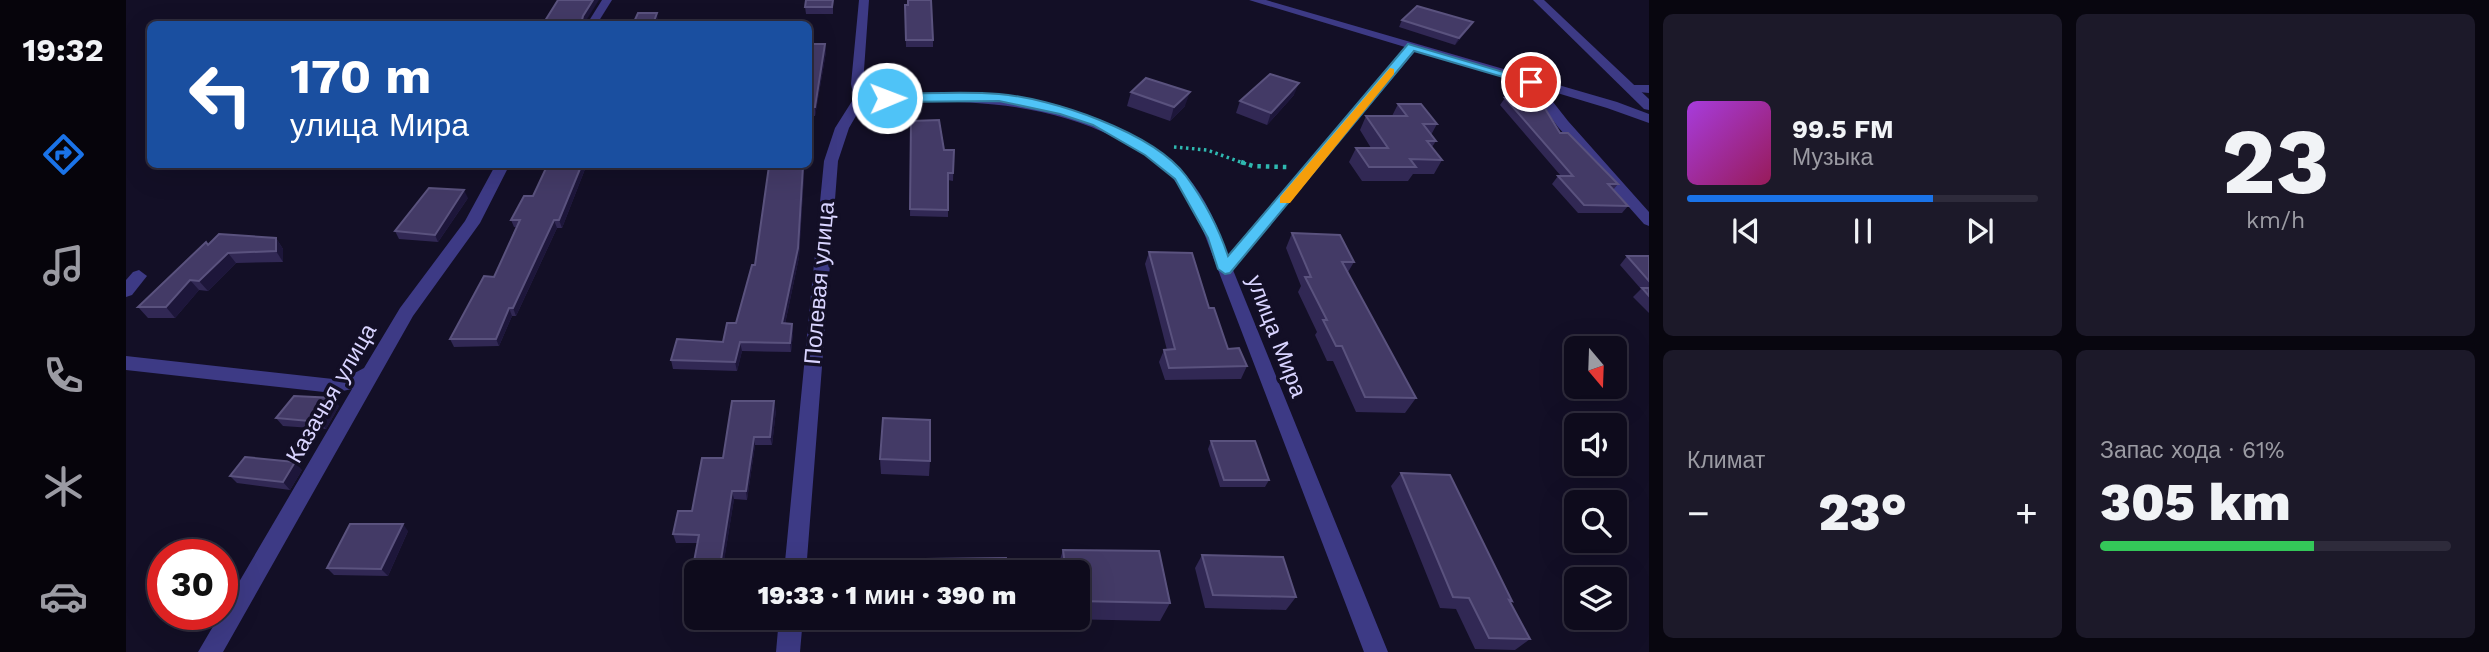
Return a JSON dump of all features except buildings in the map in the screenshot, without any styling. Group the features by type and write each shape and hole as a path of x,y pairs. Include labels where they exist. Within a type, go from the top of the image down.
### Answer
{"street":[{"path":"594,21 607,0"},
{"path":"864,0 858,84 860,99 999,97 1063,111 1098,123 1149,152 1180,177 1215,238 1225,269"},
{"path":"1254,0 1649,119"},
{"path":"1538,0 1649,106"},
{"name":"улица Мира","path":"1376,652 1225,269 1412,47"},
{"path":"1531,82 1563,124 1649,221"},
{"path":"1632,89 1649,89"},
{"name":"Полевая улица","path":"797,560 831,161 842,128 860,99"},
{"name":"Казачья улица","path":"210,652 406,312 472,223 501,168"},
{"path":"126,291 139,276"},
{"path":"126,363 333,386 353,382 370,373"},
{"path":"788,652 790,630"}],"path":[{"path":"1149,152 1172,147 1208,150 1264,168 1317,163"}],"slow traffic":[{"path":"1285,200 1390,71"}],"route":[{"path":"887,98 999,97 1063,111 1098,123 1149,152 1180,177 1198,204 1215,238 1225,269 1412,47 1531,82"}]}
